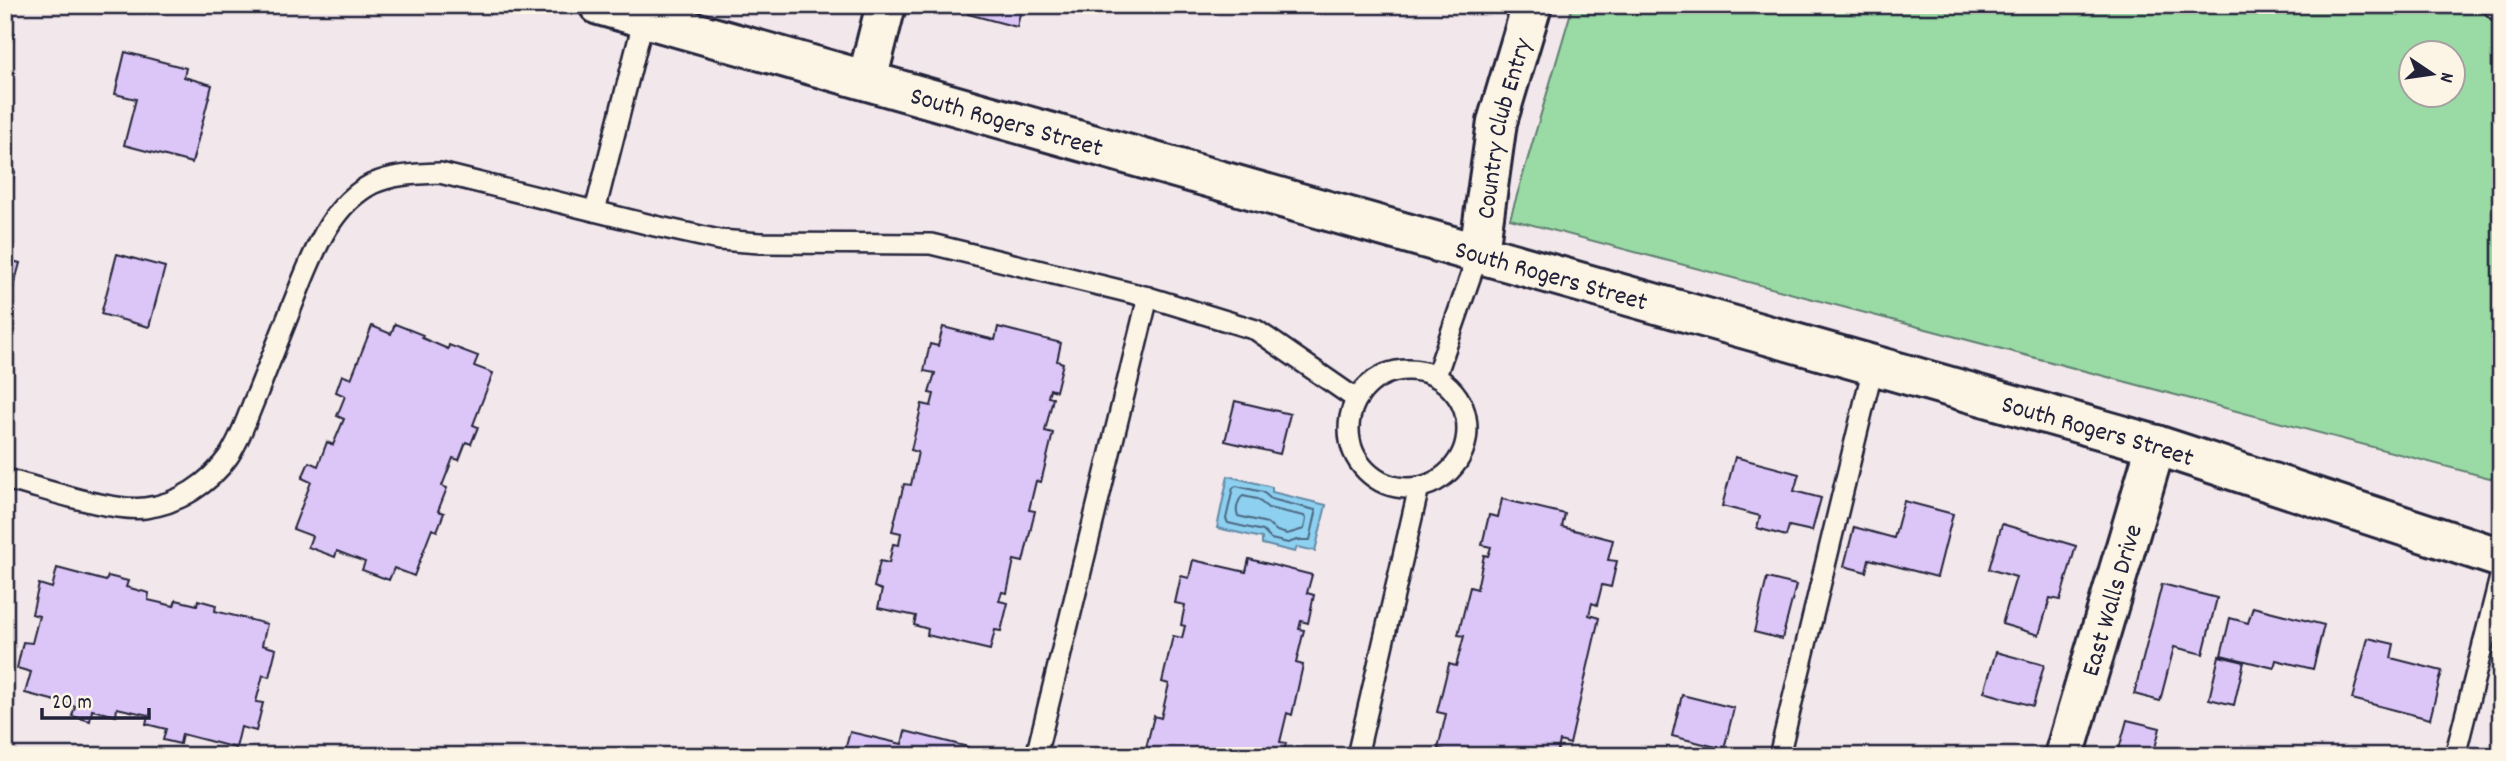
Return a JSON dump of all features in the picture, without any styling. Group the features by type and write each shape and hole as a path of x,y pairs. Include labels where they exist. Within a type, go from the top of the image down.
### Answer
{"street":[{"name":"South Rogers Street","path":"599,5 1874,363 2156,445 2501,558"},
{"path":"867,80 886,5"},
{"name":"Country Club Entry","path":"1479,252 1497,122 1532,5"},
{"name":"East Walls Drive","path":"2064,756 2156,445"}],"lane":[{"path":"2492,5 2501,14"},
{"path":"595,211 644,18"},
{"path":"5,479 124,509 166,504 206,481 229,456 248,416 309,264 331,220 350,199 373,184 407,175 440,173 719,240 760,243 932,244 1148,297 1256,330 1356,399"},
{"path":"1436,376 1479,252"},
{"path":"1036,756 1148,297"},
{"path":"1779,756 1874,363"},
{"path":"1401,369 1419,370 1436,376 1452,389 1463,407 1467,428 1464,448 1454,466 1438,480 1419,487 1399,488 1379,481 1363,468 1353,453 1349,435 1350,416 1356,399 1368,385 1383,374 1401,369"},
{"path":"1357,756 1419,487"},
{"path":"2455,756 2501,573"}],"green space":[{"path":"1573,5 2501,5 2501,481 1510,219"}],"water":[{"path":"1228,476 1272,487 1272,492 1326,505 1315,551 1297,547 1295,552 1262,544 1262,538 1217,528"}],"building":[{"path":"970,5 1022,5 1017,27 968,14"},
{"path":"125,52 186,68 184,77 212,85 192,163 124,145 136,99 115,94"},
{"path":"5,170 15,172 5,208"},
{"path":"117,254 165,267 149,327 101,314"},
{"path":"5,259 20,263 7,311 5,311"},
{"path":"395,324 448,349 449,345 478,356 474,366 493,373 473,425 478,427 471,444 466,442 459,460 453,458 442,486 447,488 438,511 444,513 437,531 432,529 414,576 394,568 389,580 362,570 365,562 337,551 335,557 308,547 312,536 293,529 311,482 302,478 309,462 318,466 327,442 333,445 344,419 337,416 345,396 336,392 342,375 351,379 372,326 391,334"},
{"path":"943,327 995,340 998,327 1061,343 1057,361 1063,363 1056,391 1050,389 1048,397 1053,398 1045,431 1053,433 1041,482 1036,481 1029,510 1035,511 1023,562 1014,560 1007,593 1002,592 999,601 1008,603 1001,631 995,630 990,650 927,635 928,629 914,625 916,616 878,608 882,590 874,587 880,561 889,563 893,544 899,545 901,533 892,531 904,484 911,485 918,452 911,450 922,404 931,406 934,394 929,393 935,373 924,371 930,344 938,346"},
{"path":"1235,401 1290,414 1280,454 1225,441"},
{"path":"1735,457 1799,474 1794,491 1821,498 1812,531 1789,526 1786,536 1757,528 1760,516 1722,506"},
{"path":"1502,499 1565,514 1562,527 1613,540 1608,560 1617,561 1611,587 1602,585 1597,605 1592,603 1589,615 1599,618 1570,744 1560,741 1557,754 1563,756 1442,756 1444,750 1438,749 1446,714 1437,712 1449,664 1456,666 1464,636 1458,635 1470,587 1477,589 1484,555 1488,556 1491,547 1482,545 1489,515 1498,517"},
{"path":"1904,501 1953,514 1937,577 1869,559 1866,572 1844,566 1854,527 1894,538"},
{"path":"2002,524 2076,546 2060,600 2050,598 2039,635 2002,624 2016,577 1989,569"},
{"path":"1249,559 1312,575 1307,593 1314,595 1308,623 1301,621 1299,629 1304,630 1296,663 1303,665 1292,715 1287,713 1280,742 1286,743 1283,756 1144,756 1154,716 1161,718 1169,684 1162,682 1173,636 1182,638 1185,626 1181,625 1185,605 1175,603 1181,576 1189,578 1193,560 1246,572"},
{"path":"57,568 106,581 108,576 128,581 126,587 149,593 148,600 174,606 176,600 197,605 198,600 216,605 215,611 267,624 262,645 276,649 269,677 263,675 256,702 263,703 256,731 241,727 236,748 182,734 180,744 163,740 166,729 146,724 148,715 117,708 116,716 92,710 90,721 72,716 75,706 25,693 31,672 17,668 23,642 32,643 39,616 32,614 39,584 52,588"},
{"path":"1767,578 1796,585 1782,639 1754,632"},
{"path":"2162,584 2217,598 2203,654 2174,647 2160,701 2134,694"},
{"path":"2253,607 2324,625 2313,669 2276,660 2274,668 2221,655 2230,618 2248,623"},
{"path":"2368,638 2394,644 2391,658 2442,671 2430,719 2352,699"},
{"path":"1996,652 2044,665 2033,706 1984,692"},
{"path":"2219,656 2244,662 2234,705 2209,699"},
{"path":"1682,695 1734,708 1724,749 1672,736"},
{"path":"2127,720 2160,728 2153,756 2119,749"},
{"path":"905,731 968,747 966,756 836,756 838,749 845,750 850,732 902,744"}]}
